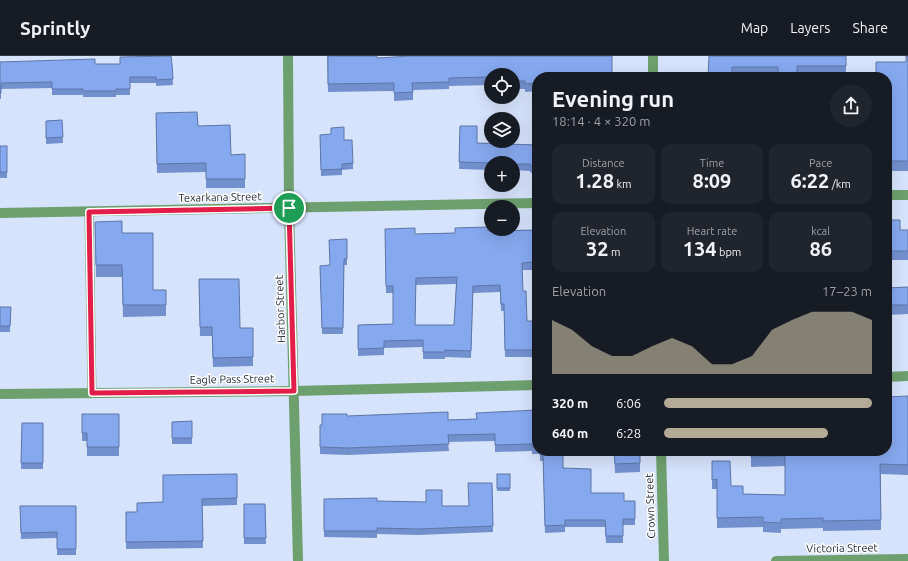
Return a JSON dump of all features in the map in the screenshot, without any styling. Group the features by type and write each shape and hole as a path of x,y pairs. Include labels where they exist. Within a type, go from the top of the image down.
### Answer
{"street":[{"name":"Harbor Street","path":"288,56 289,208 298,561"},
{"path":"653,56 653,72"},
{"path":"892,195 908,195"},
{"name":"Texarkana Street","path":"0,213 532,203"},
{"path":"892,377 908,376"},
{"name":"Eagle Pass Street","path":"0,394 294,391 532,385"},
{"name":"Crown Street","path":"661,456 664,561"},
{"name":"Victoria Street","path":"776,561 908,559"}],"lane":[{"path":"89,212 92,393"}],"building":[{"path":"171,56 173,79 156,80 156,77 130,77 130,89 116,89 116,91 83,91 83,89 52,89 52,82 1,83 0,93 0,62 95,59 95,64 120,64 120,57"},
{"path":"328,56 377,56 377,58 410,56 612,56 612,72 532,72 532,83 525,84 525,81 520,81 520,68 484,68 484,77 449,78 449,82 412,83 413,92 394,93 394,83 328,84"},
{"path":"709,56 846,56 846,66 797,66 797,72 778,72 778,67 732,67 732,72 708,72"},
{"path":"906,56 908,56 908,161 892,161 892,72 876,72 876,62 906,62"},
{"path":"197,112 198,126 230,125 231,155 245,154 245,179 206,179 206,163 157,164 156,113"},
{"path":"62,120 63,137 46,138 46,121"},
{"path":"460,126 477,126 477,143 484,143 484,148 520,148 520,144 532,145 532,166 530,164 520,164 520,156 484,156 484,163 459,162"},
{"path":"344,127 344,140 352,140 353,163 342,164 342,169 321,170 320,135 331,134 331,128"},
{"path":"0,146 7,146 7,172 0,172"},
{"path":"892,220 900,220 900,230 908,230 908,251 892,251"},
{"path":"122,221 122,233 153,233 153,290 166,290 166,305 123,305 122,265 96,265 95,222"},
{"path":"484,227 484,236 520,236 520,230 532,230 532,262 522,263 523,291 526,291 527,321 532,321 532,350 505,350 504,304 501,304 500,285 473,286 471,351 445,350 445,352 423,352 423,340 384,341 384,348 358,349 358,325 393,324 393,286 386,286 385,229 415,228 415,234 455,233 455,228","holes":["457,277 454,325 415,325 416,278"]},
{"path":"347,239 347,259 344,259 343,328 322,328 320,266 330,265 329,240"},
{"path":"199,279 239,279 240,328 253,328 253,357 213,358 212,327 200,327"},
{"path":"908,287 908,305 892,305 892,288"},
{"path":"0,307 11,307 10,326 0,326"},
{"path":"908,396 908,465 880,464 881,520 823,521 823,518 781,519 781,523 763,522 763,517 717,518 717,479 712,480 712,461 730,461 731,486 743,486 743,494 785,495 785,456 892,456 892,397"},
{"path":"532,410 532,444 495,445 495,434 448,435 449,444 348,448 320,447 320,425 322,425 322,414 347,414 347,416 448,412 448,420 477,419 476,413"},
{"path":"82,414 119,414 119,447 87,447 87,433 82,433"},
{"path":"192,421 192,438 172,438 172,422"},
{"path":"22,423 43,423 43,463 21,463"},
{"path":"543,456 563,456 563,468 591,469 591,493 624,493 624,501 635,501 635,519 623,519 623,536 606,536 605,520 565,520 565,525 545,526"},
{"path":"614,456 640,456 640,463 615,464"},
{"path":"751,456 785,456 751,457"},
{"path":"237,474 237,498 202,499 203,541 126,542 126,512 137,512 137,503 163,502 163,475"},
{"path":"497,474 510,474 510,488 497,488"},
{"path":"468,483 492,483 493,526 419,529 377,528 377,531 324,531 324,499 377,498 377,501 426,502 426,490 442,490 442,506 469,506"},
{"path":"244,504 265,504 266,538 244,538"},
{"path":"20,506 76,506 76,549 57,549 57,532 21,533"}],"route":[{"path":"289,208 294,391 92,393 89,212 289,208"}]}
